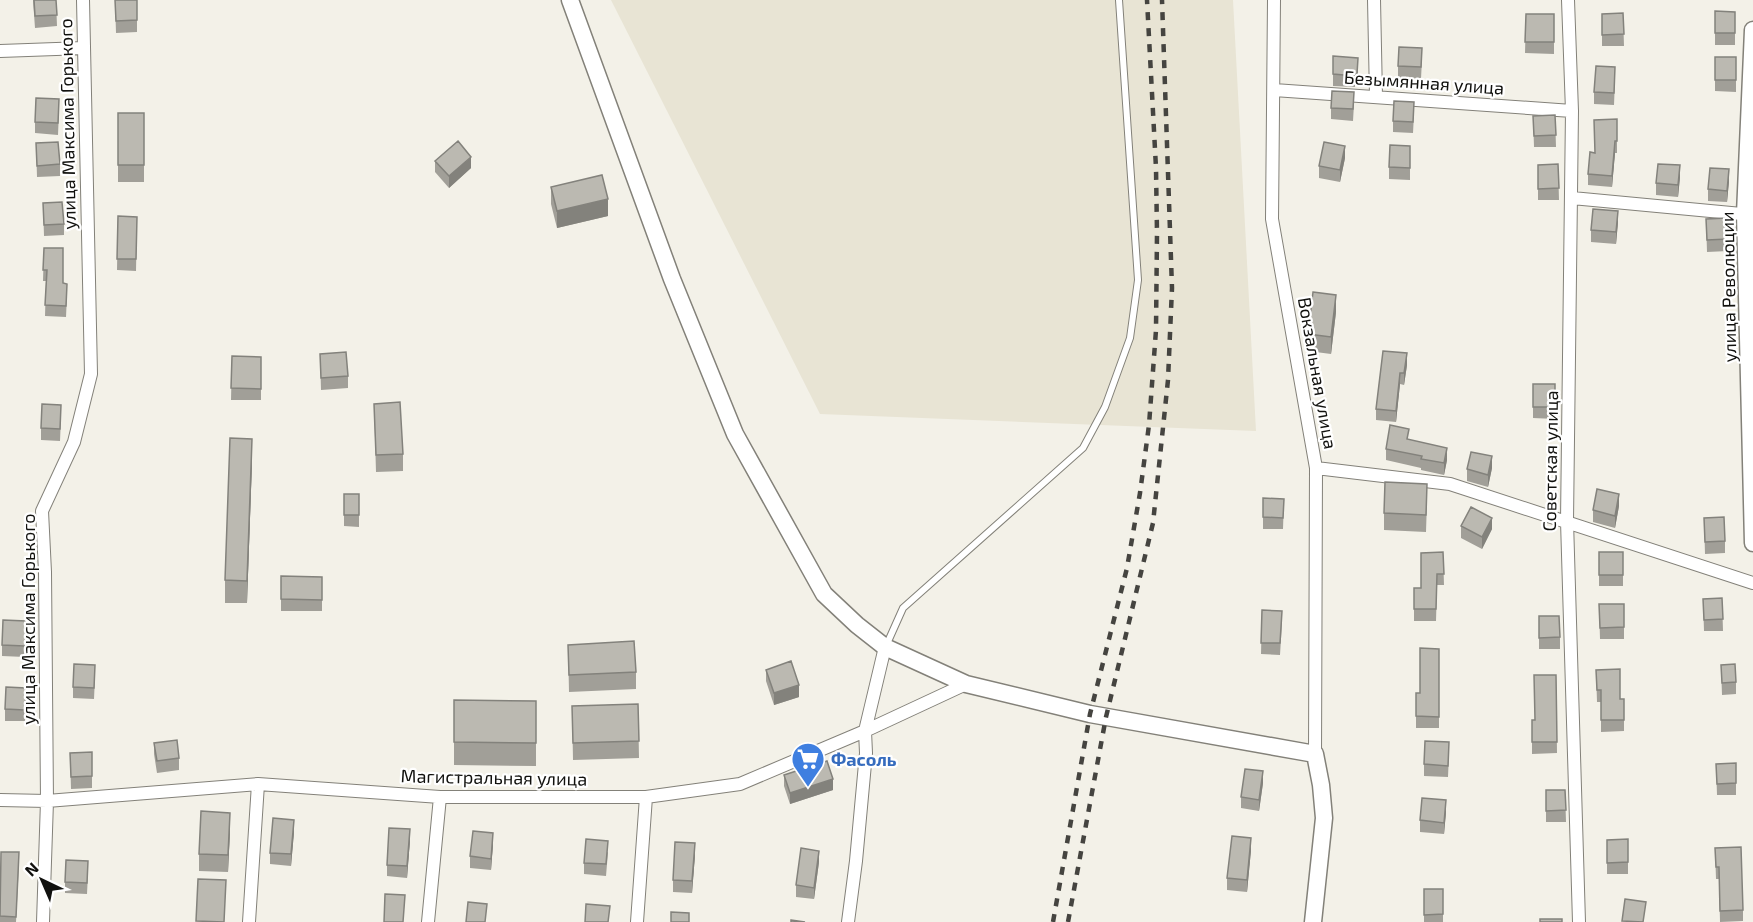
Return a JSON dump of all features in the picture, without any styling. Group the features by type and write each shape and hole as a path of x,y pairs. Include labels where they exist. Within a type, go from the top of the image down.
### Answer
{"street":[{"name":"улица Максима Горького","path":"43,922 47,801 45,572 42,511 74,442 91,374 83,0"},
{"path":"570,0 672,279 735,434 824,594 856,625 885,647 966,684 1098,716 1315,754 1324,818 1313,922"},
{"name":"Вокзальная улица","path":"1274,0 1272,219 1317,468 1315,754"},
{"path":"1374,0 1376,96"},
{"name":"Советская улица","path":"1568,0 1572,198 1566,521 1578,922"},
{"name":"улица Революции","path":"1753,30 1749,215 1753,543"},
{"path":"0,51 84,48"},
{"name":"Безымянная улица","path":"1274,90 1572,111"},
{"path":"1572,198 1749,215"},
{"path":"1317,468 1449,484 1753,583"},
{"path":"848,922 866,753 865,731 885,647"},
{"name":"Магистральная улица","path":"0,800 47,801 258,784 440,797 646,797 740,784 865,731 966,684"},
{"path":"249,922 258,784"},
{"path":"428,922 440,797"},
{"path":"637,922 646,797"}],"lane":[{"path":"885,647 903,608 1083,448 1105,407 1130,338 1138,280 1119,0"}],"shaded area":[{"path":"611,0 1233,0 1256,431 820,414"}],"building":[{"path":"34,0 56,0 57,15 35,16"},
{"path":"115,0 137,0 137,20 116,21"},
{"path":"1715,11 1735,12 1735,33 1715,33"},
{"path":"1623,13 1624,34 1602,35 1602,14"},
{"path":"1526,14 1554,14 1554,42 1525,42"},
{"path":"1399,47 1422,48 1421,67 1398,66"},
{"path":"1333,56 1358,58 1357,74 1355,76 1333,74"},
{"path":"1715,57 1736,57 1736,80 1715,80"},
{"path":"1596,66 1615,67 1614,93 1594,92"},
{"path":"1332,91 1354,92 1353,109 1331,108"},
{"path":"36,98 59,99 58,123 35,122"},
{"path":"1394,101 1414,102 1413,122 1393,121"},
{"path":"118,113 144,113 144,165 118,165"},
{"path":"1555,115 1556,135 1534,136 1533,116"},
{"path":"1617,119 1617,141 1615,141 1612,176 1588,174 1590,152 1595,153 1594,120"},
{"path":"458,141 471,157 449,176 435,161"},
{"path":"58,142 60,164 37,166 36,143"},
{"path":"1324,142 1345,146 1340,170 1319,166"},
{"path":"1390,145 1410,146 1410,168 1389,167"},
{"path":"1558,164 1559,188 1538,189 1538,165"},
{"path":"1658,164 1680,165 1678,185 1656,183"},
{"path":"1710,168 1729,169 1727,191 1708,189"},
{"path":"602,175 608,199 557,211 551,187"},
{"path":"62,202 64,224 44,225 43,203"},
{"path":"1593,209 1618,211 1616,232 1591,230"},
{"path":"118,216 137,217 136,259 117,259"},
{"path":"1727,218 1728,239 1707,240 1706,219"},
{"path":"44,248 63,248 63,283 67,284 66,306 45,305 47,270 43,270"},
{"path":"1313,292 1336,295 1331,337 1308,334"},
{"path":"1383,351 1407,353 1404,373 1400,373 1396,411 1376,409"},
{"path":"346,352 348,376 321,378 320,354"},
{"path":"232,356 261,357 261,389 231,388"},
{"path":"1533,384 1555,384 1555,407 1533,407"},
{"path":"400,402 403,454 376,455 374,404"},
{"path":"42,404 61,405 60,429 41,428"},
{"path":"1390,425 1409,429 1407,439 1447,448 1444,463 1386,449"},
{"path":"230,438 252,439 247,581 225,580"},
{"path":"1471,452 1492,456 1488,475 1467,469"},
{"path":"1385,482 1427,484 1426,515 1384,513"},
{"path":"1597,489 1619,494 1615,516 1593,510"},
{"path":"344,494 359,494 359,515 344,515"},
{"path":"1263,498 1284,499 1283,518 1263,517"},
{"path":"1471,507 1492,518 1482,537 1461,526"},
{"path":"1724,517 1725,541 1705,542 1704,518"},
{"path":"1443,552 1444,574 1437,574 1436,609 1414,609 1414,588 1421,588 1421,553"},
{"path":"1599,552 1623,552 1623,575 1599,575"},
{"path":"281,576 322,577 322,600 281,599"},
{"path":"1722,598 1723,619 1704,620 1703,599"},
{"path":"1599,604 1624,604 1624,627 1600,628"},
{"path":"1262,610 1282,611 1280,643 1261,643"},
{"path":"1539,616 1559,616 1560,637 1539,638"},
{"path":"3,620 26,621 25,646 2,645"},
{"path":"634,641 636,672 569,675 568,645"},
{"path":"1420,648 1439,649 1439,717 1416,716 1416,693 1420,693"},
{"path":"791,661 799,685 774,693 766,670"},
{"path":"74,664 95,665 94,688 73,687"},
{"path":"1735,664 1736,682 1722,683 1721,665"},
{"path":"1620,669 1620,699 1624,699 1624,720 1601,720 1601,690 1597,690 1596,670"},
{"path":"1534,675 1556,675 1557,742 1532,742 1532,720 1535,720"},
{"path":"6,687 26,688 25,710 5,709"},
{"path":"454,700 536,701 536,743 454,742"},
{"path":"638,704 639,741 573,743 572,706"},
{"path":"177,740 179,758 157,761 154,743"},
{"path":"1425,741 1449,742 1448,766 1424,764"},
{"path":"92,752 92,776 71,777 70,753"},
{"path":"827,761 833,779 790,793 784,775"},
{"path":"1736,763 1736,783 1717,784 1716,764"},
{"path":"1245,769 1263,771 1259,800 1241,797"},
{"path":"1546,790 1565,790 1566,810 1546,811"},
{"path":"1422,798 1446,800 1444,823 1420,820"},
{"path":"201,811 230,813 228,855 199,854"},
{"path":"273,818 294,820 291,854 270,853"},
{"path":"389,828 410,829 407,866 387,865"},
{"path":"473,831 493,833 491,859 470,856"},
{"path":"1232,836 1251,838 1247,880 1227,878"},
{"path":"586,839 608,841 606,864 584,863"},
{"path":"1628,839 1628,862 1607,863 1607,840"},
{"path":"675,842 695,843 692,881 673,880"},
{"path":"1741,847 1743,910 1720,911 1719,867 1716,867 1715,848"},
{"path":"801,848 819,851 814,888 796,885"},
{"path":"1,852 19,852 16,917 0,916"},
{"path":"66,860 88,861 87,883 65,882"},
{"path":"198,879 226,880 224,922 196,921"},
{"path":"1424,889 1443,889 1443,914 1424,915"},
{"path":"385,894 405,895 403,922 384,922"},
{"path":"1625,899 1646,902 1643,922 1622,921"},
{"path":"468,902 487,904 485,922 466,922"},
{"path":"586,904 610,906 608,922 585,922"},
{"path":"671,912 689,913 689,922 671,922"},
{"path":"1540,919 1562,919 1562,922 1540,922"}],"railway":[{"path":"1053,922 1090,714 1127,568 1149,425 1156,330 1157,233 1147,0"},
{"path":"1068,922 1106,717 1153,523 1168,380 1172,288 1162,0"}],"place":[{"name":"Фасоль","path":"808,788"}]}
